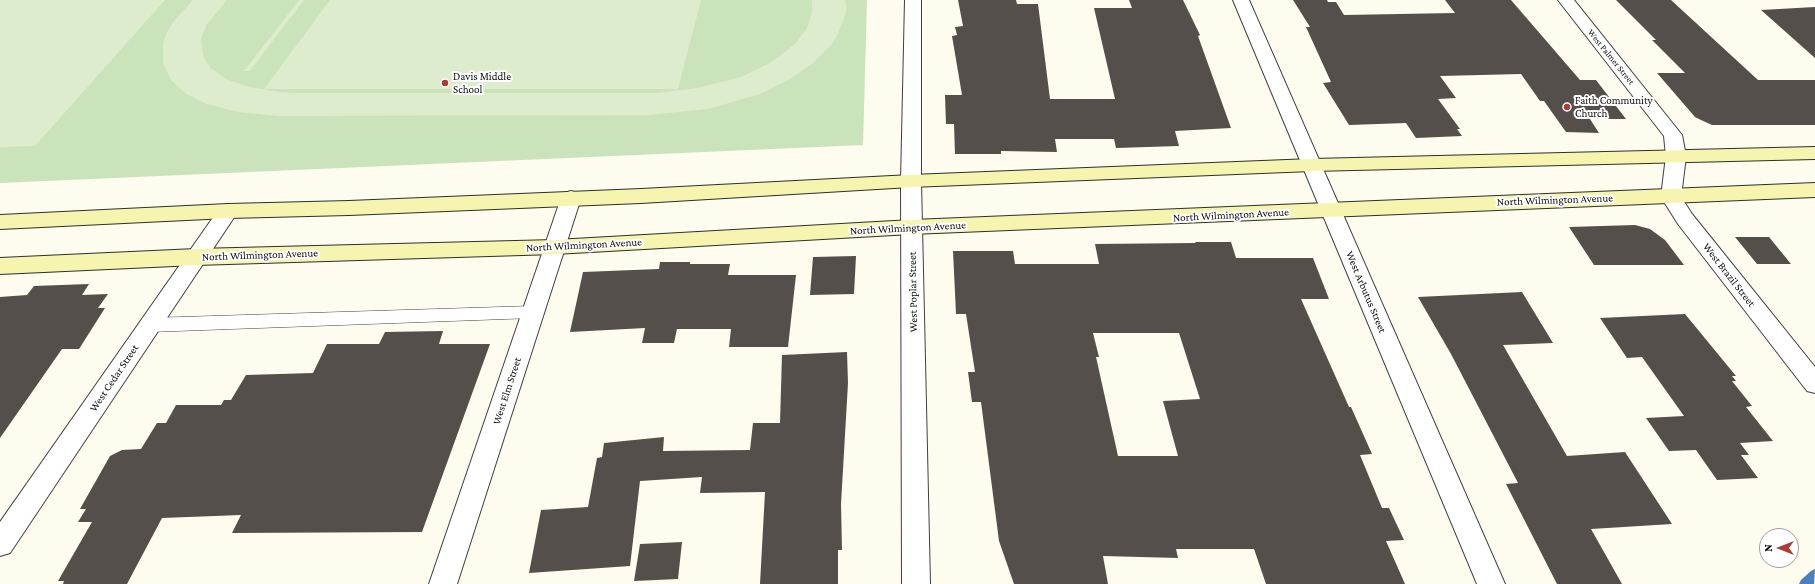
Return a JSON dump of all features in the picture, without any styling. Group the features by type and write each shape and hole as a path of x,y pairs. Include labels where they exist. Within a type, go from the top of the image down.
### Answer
{"main road":[{"path":"0,222 228,210 349,208 649,196 911,181 1312,165 1815,153"},
{"name":"North Wilmington Avenue","path":"0,266 196,257 555,247 912,227 1815,190"}],"street":[{"name":"West Poplar Street","path":"913,0 911,181 916,584"},
{"name":"West Arbutus Street","path":"1241,0 1491,584"},
{"name":"West Palmer Street","path":"1566,0 1673,135 1676,156"},
{"path":"1671,197 1676,156"},
{"name":"West Brazil Street","path":"1671,197 1685,218 1815,384"},
{"name":"West Elm Street","path":"443,584 571,198"},
{"name":"West Cedar Street","path":"0,544 228,210"}],"lane":[{"path":"149,325 533,312"}],"green space":[{"name":"Davis Middle School","path":"0,0 867,0 863,145 0,183"},
{"path":"0,0 165,0 35,146 0,147"},
{"path":"193,0 227,0 207,24 201,39 203,55 211,68 226,79 249,87 298,93 657,93 698,88 741,77 768,64 780,56 796,43 807,28 812,12 812,0 845,0 846,13 838,34 832,44 813,63 790,79 760,94 708,109 649,115 279,116 237,112 207,104 186,94 171,80 163,63 163,43 167,32 174,21"},
{"path":"299,0 304,0 250,71 244,71"},
{"path":"330,0 701,0 678,89 264,89"}],"building":[{"path":"958,0 1016,0 1017,4 1038,4 1050,99 1115,99 1094,8 1132,8 1129,0 1183,0 1200,35 1198,36 1231,128 1175,131 1179,146 1116,148 1114,139 1055,139 1057,152 1001,151 1001,154 955,154 954,124 946,124 945,95 962,95 952,36 957,35 955,27 963,26"},
{"path":"1293,0 1327,0 1328,2 1336,2 1344,15 1455,13 1445,0 1511,0 1580,80 1596,80 1626,119 1590,119 1599,133 1566,132 1544,101 1540,101 1521,74 1440,76 1456,98 1438,99 1460,129 1457,129 1462,136 1416,138 1406,123 1349,125 1323,83 1331,82 1306,27 1310,27"},
{"path":"1616,0 1671,0 1758,80 1815,80 1815,125 1712,125 1695,117 1657,73 1685,73 1652,40 1656,40"},
{"path":"1815,7 1815,58 1761,10"},
{"path":"1635,225 1650,229 1665,240 1684,265 1594,265 1569,227"},
{"path":"1735,237 1769,237 1791,264 1757,264"},
{"path":"1195,242 1231,242 1236,258 1313,258 1329,299 1301,299 1349,407 1351,407 1372,454 1360,455 1382,508 1389,508 1404,540 1386,541 1405,584 1266,584 1254,549 1176,549 1178,558 1103,556 1108,584 1014,584 999,541 981,402 972,402 968,372 975,372 966,314 956,314 953,251 1013,251 1015,264 1099,264 1095,244 1196,243","holes":["1093,333 1179,333 1200,399 1163,401 1178,456 1118,456 1096,357 1099,357"]},
{"path":"856,256 854,294 810,295 813,257"},
{"path":"660,262 730,264 728,275 796,275 788,347 729,347 731,329 677,329 674,343 642,343 645,328 570,332 583,272 659,269"},
{"path":"89,284 82,295 108,294 98,308 105,308 79,349 62,349 0,438 0,297 27,295 34,286"},
{"path":"1522,292 1553,343 1503,345 1567,456 1625,452 1672,524 1591,529 1622,584 1557,584 1506,484 1518,483 1451,354 1418,297"},
{"path":"1685,314 1736,376 1732,376 1736,381 1732,381 1752,406 1746,407 1773,441 1740,443 1749,455 1741,455 1758,478 1717,480 1696,450 1669,451 1646,418 1684,416 1642,357 1627,358 1600,318"},
{"path":"443,331 439,344 490,344 422,532 232,533 241,515 162,518 127,584 63,584 64,581 58,581 92,522 78,522 86,509 80,509 110,456 122,450 141,449 157,423 166,423 176,405 221,405 224,400 231,400 246,375 313,373 327,344 379,344 385,332"},
{"path":"847,352 848,383 841,504 842,550 838,550 838,584 760,584 765,492 700,493 702,477 640,481 630,566 529,573 541,510 588,507 597,458 602,457 604,443 664,437 663,451 750,450 753,423 780,423 782,355"},
{"path":"682,542 678,579 634,581 640,544"}],"waterway":[{"path":"1805,584 1815,575"}],"place":[{"name":"Davis Middle School","path":"445,83"},
{"name":"Faith Community Church","path":"1567,107"}]}
